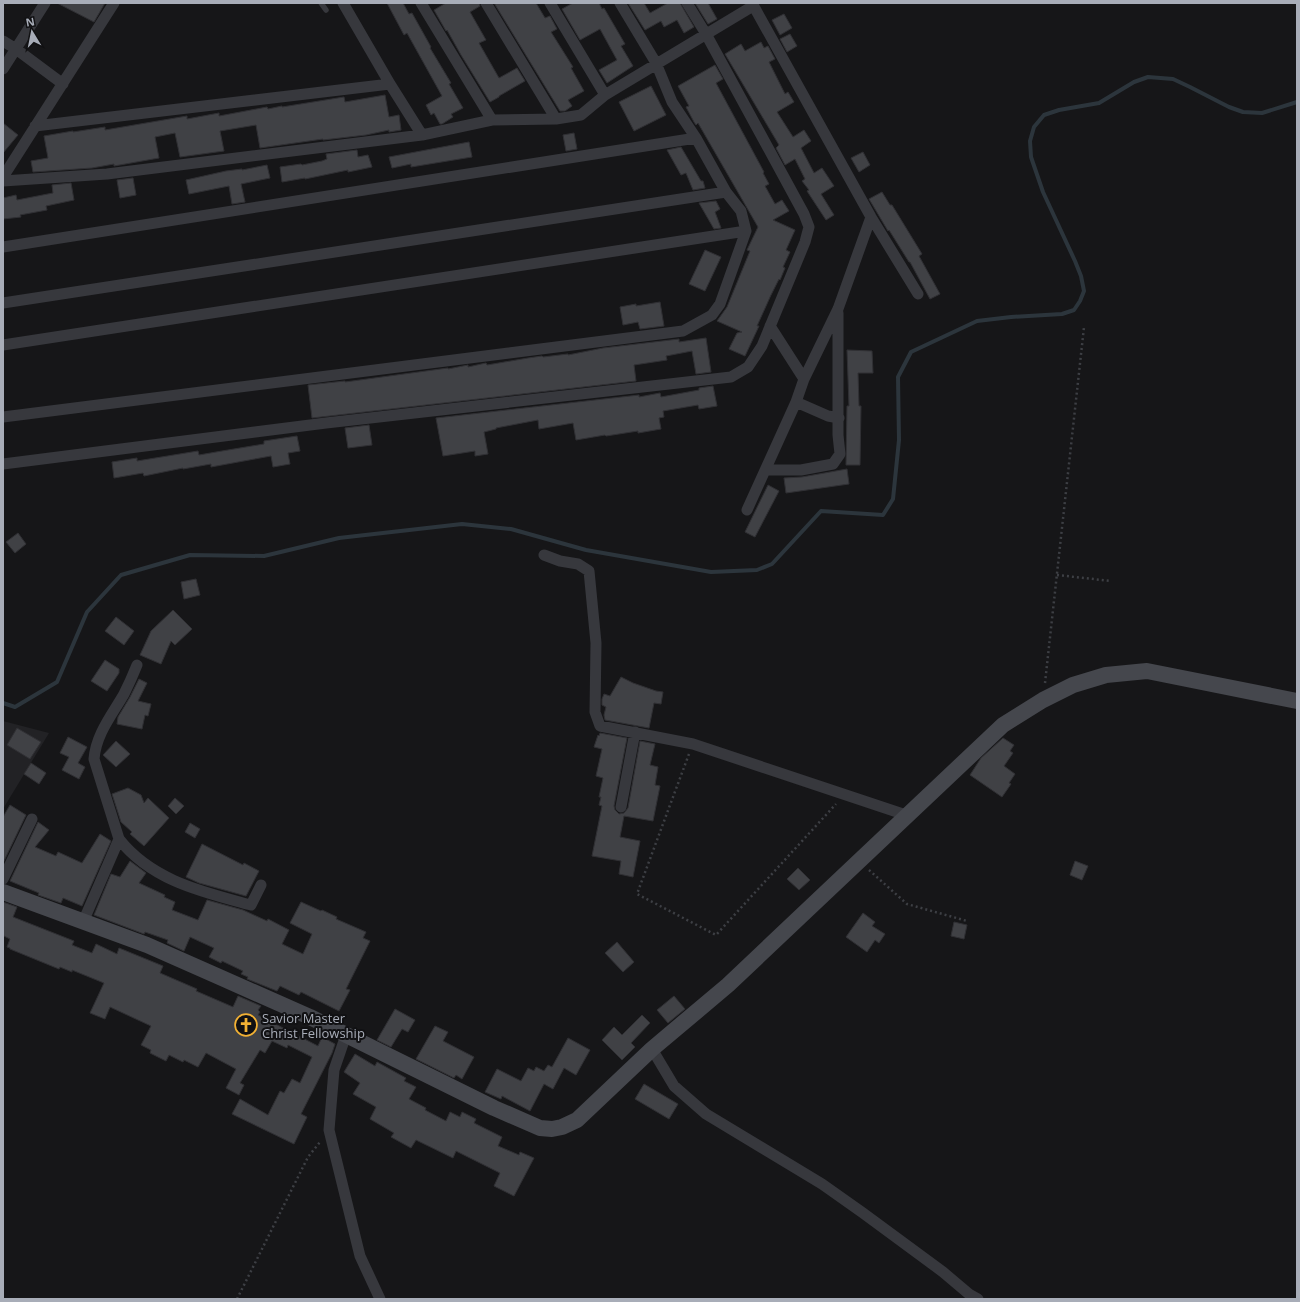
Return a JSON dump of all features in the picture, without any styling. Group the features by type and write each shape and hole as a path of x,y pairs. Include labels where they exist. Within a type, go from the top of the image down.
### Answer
{"street":[{"path":"3,69 45,3"},
{"path":"3,177 114,3"},
{"path":"343,3 390,84 422,135"},
{"path":"421,3 492,120"},
{"path":"486,3 556,119"},
{"path":"550,3 605,95"},
{"path":"3,417 683,330 712,315 720,304 746,231 741,211 726,192 696,138 672,102 656,63 620,3"},
{"path":"3,464 326,423 731,378 748,367 762,346 805,242 809,227 804,214 706,34 687,3"},
{"path":"3,181 108,174 422,135 492,120 556,119 581,114 605,95 706,34 752,4 871,217 918,294"},
{"path":"3,42 16,49 63,84"},
{"path":"35,126 390,84"},
{"path":"3,247 696,138"},
{"path":"3,303 726,192"},
{"path":"747,510 796,402 804,379 838,309 871,217"},
{"path":"3,345 746,231"},
{"path":"766,470 801,470 833,464 840,454 838,309"},
{"path":"770,326 804,379"},
{"path":"796,402 828,416 839,418"},
{"path":"544,555 560,562 578,564 589,572 596,643 595,712 600,726 693,744 909,816"},
{"path":"138,665 124,694 99,736 95,749 94,759 120,840 144,864 171,880 203,892 251,905 261,885"},
{"path":"3,892 147,945 310,1017 494,1108 540,1128 552,1129 566,1126 577,1120 652,1049 728,985 1004,725 1043,700 1073,685 1106,675 1147,671 1297,701"},
{"path":"621,807 635,732"},
{"path":"3,879 32,819"},
{"path":"83,922 120,840"},
{"path":"346,1035 334,1070 329,1130 360,1256 380,1299"},
{"path":"652,1049 674,1086 706,1114 822,1184 943,1272 969,1294 978,1299"}],"lane":[{"path":"322,3 326,10"}],"path":[{"path":"1043,700 1084,327"},
{"path":"1057,575 1110,581"},
{"path":"693,744 637,894 716,935 844,794"},
{"path":"860,862 908,904 967,922"},
{"path":"237,1299 308,1157 329,1130"}],"shaded area":[{"path":"3,721 49,733 3,809"}],"building":[{"path":"57,3 105,3 94,22"},
{"path":"387,3 403,3 409,14 412,13 431,47 430,48 451,83 449,84 463,108 451,114 453,117 442,124 440,124 434,113 431,115 426,105 442,96 407,33 404,35"},
{"path":"446,3 479,3 480,6 470,12 486,40 479,43 499,78 517,68 525,81 490,102 434,10"},
{"path":"494,3 536,3 545,18 550,16 557,29 551,32 573,67 571,68 584,91 568,100 572,106 565,111 560,111"},
{"path":"573,3 599,3 602,9 604,8 625,44 621,46 633,66 607,83 599,70 617,60 600,29 580,40 562,9"},
{"path":"628,3 644,3 650,13 668,3 680,3 694,27 684,33 677,20 664,27 661,21 645,30"},
{"path":"695,3 708,3 717,19 708,24"},
{"path":"784,14 792,28 780,35 772,20"},
{"path":"790,34 797,46 787,52 780,39"},
{"path":"761,42 764,48 768,46 775,59 769,62 785,94 788,92 794,102 777,112 793,137 804,130 811,141 801,148 814,173 822,168 834,186 821,194 834,215 826,220 807,191 809,190 802,181 805,179 795,159 785,165 776,148 779,145 725,54 741,44 745,51"},
{"path":"715,65 723,79 716,83 764,172 763,173 769,184 765,186 775,204 782,200 789,211 773,220 795,230 786,250 790,252 783,267 785,268 771,295 745,356 729,349 737,333 742,332 717,321 727,307 750,251 747,250 758,227 698,123 696,125 694,122 686,107 689,106 678,86"},
{"path":"651,86 666,115 634,131 619,102"},
{"path":"385,95 389,117 399,115 401,130 389,132 389,130 366,135 323,139 260,148 256,125 220,131 224,151 180,157 175,133 155,137 159,158 114,166 114,164 92,168 33,172 31,161 48,158 44,136 105,127 105,130 187,116 187,119 219,113 219,116 267,107 268,109 344,97 345,102"},
{"path":"3,123 18,135 3,153"},
{"path":"574,133 577,149 566,151 563,135"},
{"path":"469,142 472,157 411,167 411,164 392,168 389,157"},
{"path":"681,147 701,181 703,181 705,188 693,190 686,173 681,175 667,150"},
{"path":"357,150 358,157 368,155 372,167 282,182 280,167 322,161 327,159 326,154"},
{"path":"863,152 870,165 859,172 851,158"},
{"path":"267,165 270,178 241,184 245,202 232,204 229,186 189,194 186,180 226,171 242,170"},
{"path":"133,178 136,195 120,198 117,180"},
{"path":"71,183 74,200 46,206 47,210 20,215 21,217 3,219 3,198 16,195 17,200 53,193 52,185"},
{"path":"882,192 890,205 892,205 922,254 919,256 940,294 930,299 910,262 889,230 888,231 869,199"},
{"path":"716,201 720,209 715,212 721,228 714,229 699,203"},
{"path":"705,250 721,257 705,291 689,284"},
{"path":"660,302 664,326 640,329 638,322 623,325 620,307"},
{"path":"706,338 711,372 696,374 692,351 666,356 667,360 634,365 636,381 312,418 308,385 345,382 448,369 468,365 468,367 486,363 487,365 542,356 568,355 603,348 679,339 679,342"},
{"path":"847,350 872,351 873,373 858,373 859,406 861,406 860,465 846,465 847,406 849,406"},
{"path":"713,386 717,406 699,409 698,405 663,411 664,417 659,418 661,429 638,433 638,431 605,435 576,440 573,423 539,429 538,420 496,428 484,432 488,454 475,456 475,451 443,456 436,418 639,395 639,397 660,393 661,397"},
{"path":"369,425 372,445 348,448 345,428"},
{"path":"297,436 300,451 288,453 290,464 273,467 271,456 211,467 211,464 144,476 143,473 114,478 112,462 137,458 137,461 198,451 199,455 264,444 264,441"},
{"path":"847,469 849,484 786,493 784,478 802,477"},
{"path":"768,485 779,491 755,537 745,532"},
{"path":"18,533 26,544 15,553 6,542"},
{"path":"196,579 200,595 184,599 181,582"},
{"path":"173,610 192,629 175,645 171,641 161,664 140,655 151,631"},
{"path":"116,617 134,631 124,645 105,631"},
{"path":"105,660 119,669 119,673 107,691 91,681"},
{"path":"621,677 633,683 663,692 661,704 654,703 649,728 605,720 604,715 606,707 602,705 602,699 604,694 610,696"},
{"path":"139,679 147,683 138,701 151,704 148,716 145,715 142,729 117,724 118,717"},
{"path":"17,728 41,742 30,759 7,745"},
{"path":"600,733 627,738 614,806 615,810 619,814 624,813 628,808 640,741 655,744 650,765 658,767 655,785 660,786 653,821 624,816 620,837 640,841 633,877 619,874 621,861 592,856 602,806 599,805 601,797 599,797 603,778 596,776 602,749 594,747"},
{"path":"68,737 87,747 78,763 85,767 79,779 62,770 69,757 60,753"},
{"path":"1003,738 1014,745 1010,751 1013,753 1004,766 1015,774 1009,783 1011,784 1002,797 970,775 981,758"},
{"path":"116,741 130,754 116,767 103,755"},
{"path":"31,763 46,773 39,784 24,774"},
{"path":"128,788 141,795 144,803 148,798 169,818 144,846 130,834 132,832 121,822 112,794"},
{"path":"175,798 184,806 176,814 168,806"},
{"path":"10,805 26,815 3,863 3,817"},
{"path":"38,822 49,830 35,847 56,856 58,852 82,863 100,834 111,841 82,906 63,898 61,903 38,895 39,893 10,881"},
{"path":"190,823 200,829 195,838 185,832"},
{"path":"202,844 243,865 244,863 259,871 246,896 199,883 186,877"},
{"path":"130,861 146,873 139,883 165,895 164,897 175,902 172,910 198,920 207,900 243,910 267,921 268,919 289,930 282,944 303,954 312,934 290,923 301,902 321,911 322,910 337,917 336,919 366,932 363,938 370,941 346,989 350,990 339,1011 301,992 299,995 280,986 277,991 247,979 248,977 241,974 243,971 222,961 221,963 209,957 214,948 190,937 184,951 167,943 168,940 145,932 144,934 94,915 111,874 120,877"},
{"path":"1075,861 1088,866 1082,880 1070,875"},
{"path":"798,868 810,880 799,890 787,879"},
{"path":"3,902 17,907 13,917 74,941 72,945 92,953 96,944 117,954 119,948 163,966 160,973 233,1007 238,996 261,1006 258,1010 260,1012 258,1015 318,1046 322,1037 335,1044 332,1053 301,1114 307,1117 294,1144 232,1114 240,1099 268,1115 280,1091 284,1093 292,1079 300,1083 312,1057 288,1045 287,1048 272,1041 265,1053 260,1050 240,1083 244,1085 239,1095 226,1088 236,1069 206,1053 198,1067 169,1055 166,1061 150,1053 151,1050 141,1045 151,1026 110,1007 105,1019 90,1013 104,983 72,970 72,972 60,967 59,969 7,947 10,939 4,936 3,938"},
{"path":"863,913 875,922 872,926 885,934 879,943 875,940 867,952 846,937"},
{"path":"954,922 967,925 964,939 951,936"},
{"path":"617,942 634,962 623,972 605,953"},
{"path":"674,996 685,1009 668,1023 657,1010"},
{"path":"395,1009 415,1020 408,1032 402,1029 391,1047 377,1040"},
{"path":"642,1015 650,1023 631,1043 635,1047 622,1060 602,1040 614,1027 622,1035"},
{"path":"435,1026 448,1032 443,1041 474,1057 462,1079 456,1075 454,1078 416,1059"},
{"path":"568,1038 590,1050 576,1075 564,1068 553,1089 544,1084 530,1111 502,1096 501,1099 485,1092 497,1069 521,1081 528,1068 534,1071 536,1067 544,1071 548,1065 552,1067"},
{"path":"355,1054 375,1066 377,1062 406,1078 404,1081 416,1087 409,1099 426,1108 425,1110 446,1121 450,1112 460,1117 462,1112 476,1119 474,1123 502,1137 498,1146 519,1155 520,1152 534,1158 514,1196 494,1186 500,1173 456,1151 453,1158 416,1140 411,1148 391,1137 394,1133 370,1119 376,1107 353,1094 360,1083 344,1072"},
{"path":"644,1084 678,1104 669,1119 635,1099"}],"waterway":[{"path":"3,703 15,707 57,682 87,612 121,575 190,555 264,556 339,538 462,524 511,529 586,550 711,572 757,570 772,564 821,511 883,515 893,499 899,440 898,377 911,352 977,321 1062,314 1074,310 1080,301 1084,291 1081,276 1043,192 1031,157 1030,141 1034,127 1044,115 1059,110 1099,103 1134,82 1148,77 1173,79 1229,107 1243,112 1262,113 1297,102"}],"place":[{"name":"Savior Master Christ Fellowship","path":"246,1025"}]}
